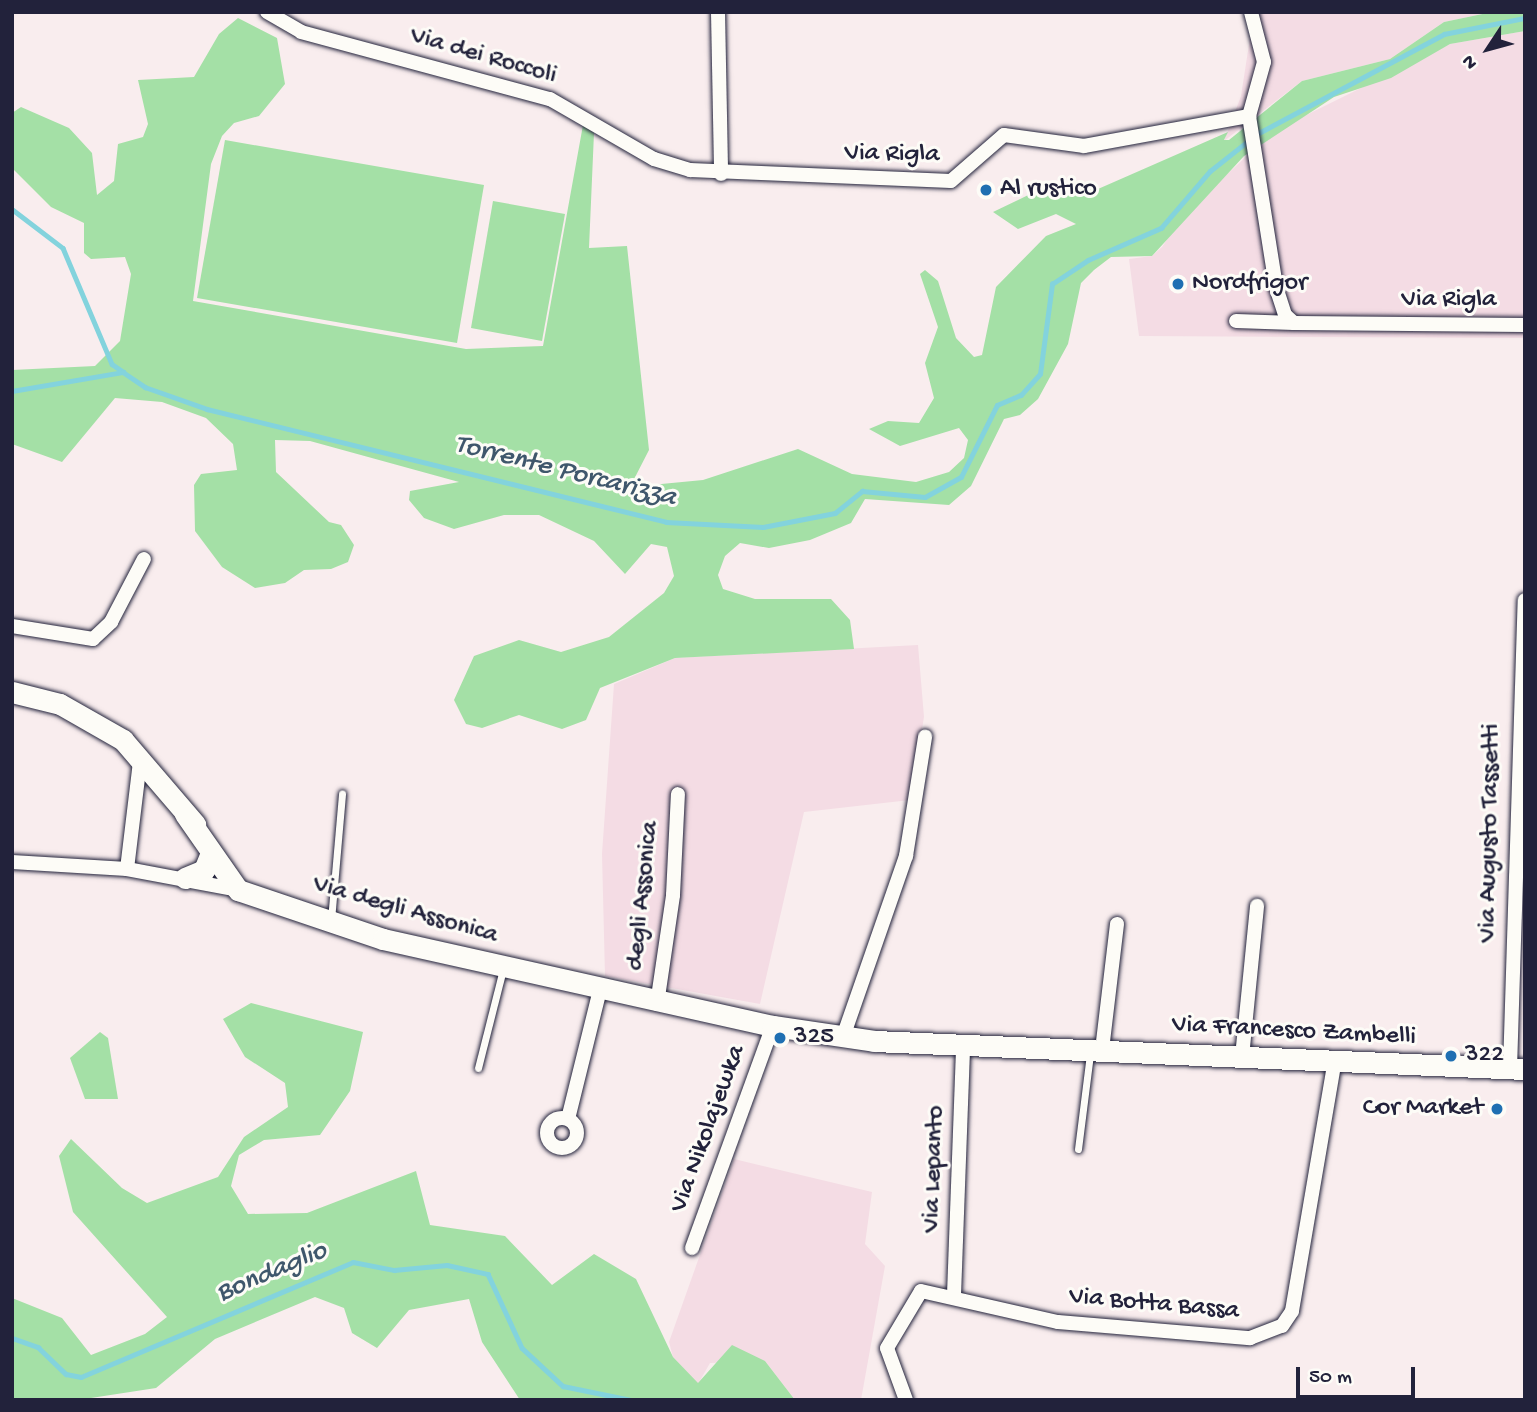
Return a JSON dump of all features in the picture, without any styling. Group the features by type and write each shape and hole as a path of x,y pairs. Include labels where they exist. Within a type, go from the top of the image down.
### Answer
{"main road":[{"path":"12,692 94,719 140,762 259,896"},
{"path":"186,814 238,890"},
{"path":"185,878 204,870 211,853"},
{"name":"Via degli Assonica","path":"238,890 331,921 503,968 777,1027"},
{"name":"Via Francesco Zambelli","path":"777,1027 842,1037 963,1045 1334,1063 1517,1068"}],"street":[{"name":"Via dei Roccoli","path":"267,12 301,32 550,99 654,159 721,174"},
{"path":"718,12 721,174"},
{"path":"1251,12 1264,62 1250,123 1276,287 1285,316 1294,323"},
{"name":"Via Rigla","path":"721,174 951,181 1004,135 1084,146 1250,123"},
{"name":"Via Rigla","path":"1236,321 1525,325"},
{"path":"12,626 93,639 111,622 144,559"},
{"name":"Via Augusto Tassetti","path":"1517,1068 1525,600"},
{"path":"842,1037 906,856 925,737"},
{"path":"127,869 140,762"},
{"name":"degli Assonica","path":"657,1003 673,895 677,794"},
{"name":"Via degli Assonica","path":"12,862 127,869 238,890"},
{"path":"1242,1057 1256,906"},
{"path":"1096,1050 1117,925"},
{"path":"568,1119 600,990"},
{"name":"Via Nikolajewka","path":"692,1248 777,1027"},
{"name":"Via Lepanto","path":"954,1295 963,1045"},
{"name":"Via Botta Bassa","path":"906,1400 887,1348 912,1298 934,1289 1058,1322 1250,1338 1282,1326 1292,1311 1334,1063"}],"lane":[{"path":"331,921 342,793"},
{"path":"478,1068 503,968"},
{"path":"1078,1149 1096,1050"}],"shaded area":[{"path":"1254,12 1492,12 1444,22 1390,59 1302,81 1224,141 1241,96"},
{"path":"1525,31 1525,338 1139,336 1129,259 1152,256 1162,247 1184,214 1274,131 1450,44"},
{"path":"918,645 924,717 910,800 804,812 760,1004 605,976 602,854 614,684 675,658"},
{"path":"734,1159 872,1192 865,1244 885,1266 861,1400 795,1400 765,1361 710,1363 698,1384 673,1357 669,1342"}],"green space":[{"path":"1492,12 1525,12 1525,31 1450,44 1391,78 1334,97 1244,156 1152,256 1111,257 1094,270 1081,283 1068,344 1038,399 1020,415 1004,419 971,486 949,505 865,499 851,523 810,540 769,548 740,543 725,556 718,575 723,589 755,599 831,599 850,620 854,649 675,658 600,688 586,720 562,729 519,715 482,728 466,724 454,700 474,656 519,640 561,652 609,637 664,593 674,576 667,547 651,544 625,574 594,541 539,515 504,515 454,529 424,518 409,500 410,491 459,482 310,441 275,440 276,472 329,522 341,525 354,545 348,562 331,569 304,570 285,583 255,588 222,567 195,531 194,485 201,474 237,470 233,444 206,418 162,402 115,398 62,462 12,444 12,370 95,366 120,341 131,274 125,257 91,259 84,253 84,223 51,207 12,168 12,113 21,107 69,128 92,153 97,195 114,181 118,144 143,137 148,124 138,80 194,77 219,34 238,18 277,38 285,84 259,116 234,123 222,136 211,164 193,301 466,349 543,346 583,125 594,133 589,248 627,246 649,450 630,487 703,480 798,449 852,474 916,482 949,472 964,458 968,440 959,428 900,446 869,429 888,421 919,423 934,398 925,363 938,327 920,274 925,270 938,281 956,338 974,357 982,355 996,287 1046,236 1076,224 1056,214 1018,229 993,212 1053,183 1098,189 1228,132 1224,140 1229,140 1302,81 1390,59 1444,22"},
{"path":"225,140 484,185 457,343 197,298"},
{"path":"493,201 565,214 542,341 471,328"},
{"path":"251,1003 363,1032 350,1091 320,1135 264,1140 239,1155 231,1186 248,1214 307,1213 416,1171 430,1225 505,1236 552,1285 594,1254 636,1279 673,1357 698,1383 732,1345 765,1361 795,1400 520,1400 482,1342 469,1299 409,1310 377,1348 352,1333 344,1308 315,1297 215,1339 156,1388 78,1400 12,1400 12,1298 62,1318 91,1355 145,1334 167,1317 73,1212 59,1156 71,1139 122,1188 147,1203 218,1177 244,1137 288,1107 285,1083 245,1057 223,1019"},
{"path":"100,1032 108,1038 118,1099 85,1099 70,1058"}],"waterway":[{"name":"Torrente Porcarizza","path":"1255,135 1444,34 1525,18"},
{"name":"Torrente Porcarizza","path":"12,391 123,372 145,387 207,409 666,522 763,527 835,513 862,491 925,497 961,477 997,405 1021,395 1040,374 1052,284 1088,260 1161,228 1210,171 1248,141"},
{"path":"12,209 63,248 112,364 122,371"},
{"name":"Bondaglio","path":"12,1338 38,1347 66,1374 81,1377 353,1262 394,1270 447,1265 488,1274 522,1348 563,1386 631,1400"}],"place":[{"name":"Al rustico","path":"986,190"},
{"name":"Nordfrigor","path":"1178,284"},
{"name":"325","path":"780,1038"},
{"name":"322","path":"1451,1056"},
{"name":"Cor Market","path":"1497,1109"}]}
